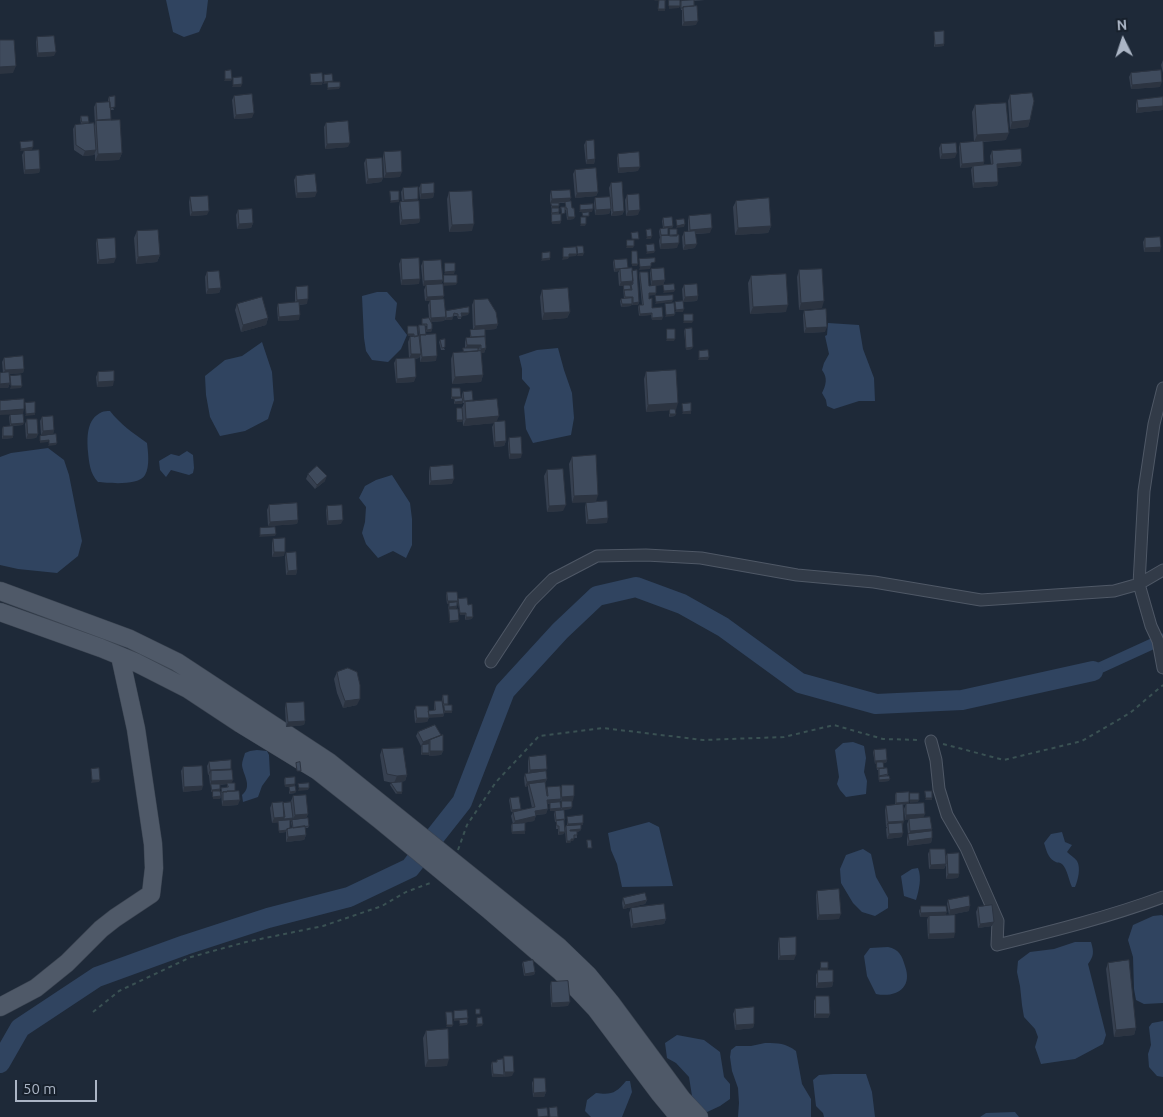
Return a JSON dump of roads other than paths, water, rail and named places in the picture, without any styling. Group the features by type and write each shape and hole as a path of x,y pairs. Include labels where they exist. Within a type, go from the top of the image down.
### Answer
{"main road":[{"path":"0,591 130,639 177,662 329,762 384,815 446,866 559,946 588,975 638,1038 682,1099 699,1117"},
{"path":"0,612 135,662 188,689 384,815"},
{"path":"0,1007 36,988 67,963 114,918 151,894 154,868 153,844 136,729 120,656"},
{"path":"446,866 489,910 561,972 596,1009 679,1117"}],"street":[{"path":"1163,388 1154,424 1144,491 1139,584 1151,626 1158,642 1163,668"},
{"path":"492,662 531,601 553,579 597,556 646,555 701,558 797,575 874,582 982,600 1114,591 1139,584 1163,570"},
{"path":"931,741 936,760 938,789 947,815 969,856 998,921 997,945 1076,925 1163,897"}],"water":[{"path":"166,0 208,0 206,17 199,32 184,37 173,32"},
{"path":"377,292 387,292 397,303 395,319 407,335 401,349 388,362 372,360 366,351 362,296"},
{"path":"828,323 859,325 863,349 874,378 875,401 859,401 834,409 827,406 822,393 826,382 822,370 829,354 825,336 827,335"},
{"path":"262,342 272,372 274,400 268,419 245,431 220,436 210,417 205,376 225,360 242,356"},
{"path":"558,348 572,393 574,418 571,435 533,443 526,429 524,407 530,388 522,379 519,356 537,350"},
{"path":"110,411 122,424 147,443 147,471 137,481 123,483 98,482 92,472 88,452 90,424 97,415"},
{"path":"48,448 64,460 69,475 82,541 78,556 57,573 0,565 0,457 11,453"},
{"path":"187,451 193,455 193,473 189,475 171,470 166,477 160,470 159,461 171,454 179,456"},
{"path":"392,475 410,503 412,545 406,558 393,551 378,558 366,544 362,533 366,507 359,498 365,486"},
{"path":"853,742 864,746 866,758 864,772 867,781 866,794 846,797 837,784 839,777 835,750 843,743"},
{"path":"257,750 267,751 270,775 262,786 258,797 243,802 242,795 247,788 247,784 242,765 243,760 245,753"},
{"path":"649,822 659,827 673,886 622,887 608,833"},
{"path":"1062,832 1065,842 1072,845 1067,852 1076,860 1079,867 1075,887 1072,887 1064,866 1050,858 1044,843 1051,834"},
{"path":"863,849 871,854 876,877 888,898 888,908 875,916 862,912 853,903 841,883 840,869 846,855"},
{"path":"918,868 920,880 916,900 904,896 901,876 912,869"},
{"path":"1162,915 1163,1003 1144,1004 1136,1000 1133,957 1128,940 1133,925 1153,916"},
{"path":"1075,942 1091,942 1093,954 1088,964 1106,1035 1103,1044 1075,1059 1041,1064 1035,1047 1038,1037 1035,1029 1024,1017 1017,972 1018,961 1030,952 1054,949"},
{"path":"888,947 895,949 901,956 907,980 905,986 896,993 876,994 867,976 864,956 870,948"},
{"path":"1163,1021 1163,1077 1157,1076 1149,1067 1148,1054 1151,1045 1149,1027 1152,1023"},
{"path":"677,1035 704,1040 720,1052 724,1077 730,1084 730,1099 705,1113 692,1096 689,1077 676,1063 667,1058 665,1043"},
{"path":"765,1043 782,1044 796,1051 802,1084 811,1099 811,1117 738,1117 738,1088 732,1071 731,1050 736,1046 751,1046"},
{"path":"866,1074 872,1092 875,1117 824,1117 823,1113 816,1106 813,1080 819,1075"},
{"path":"626,1081 630,1081 632,1092 622,1117 591,1117 585,1111 587,1100 596,1093 606,1094 613,1092"},
{"path":"1015,1112 1019,1117 980,1117 986,1113"}],"waterway":[{"path":"0,1063 20,1028 97,977 185,945 268,918 349,897 410,868 462,802 505,691 560,631 597,596 636,587 682,604 723,627 800,683 876,704 962,700 1093,671"},
{"path":"1093,671 1163,639"}]}
